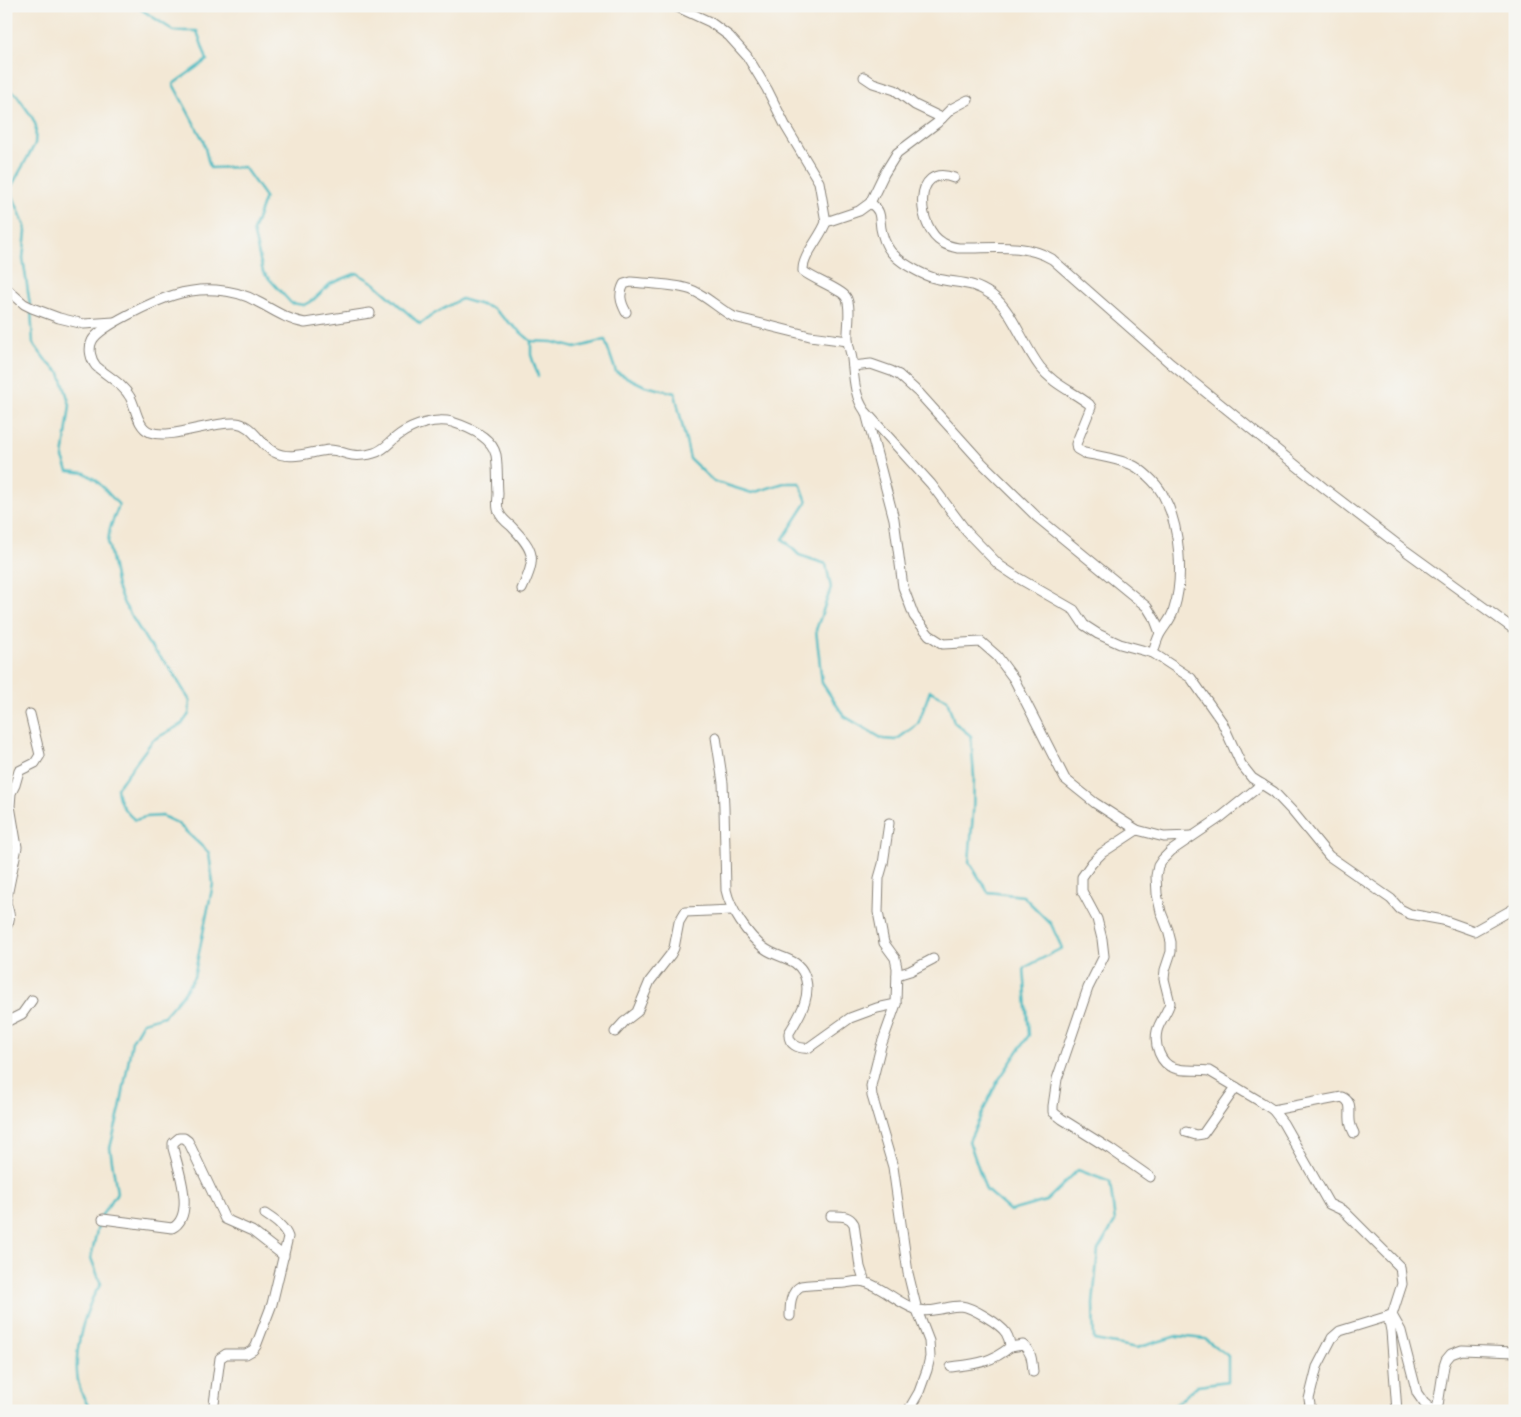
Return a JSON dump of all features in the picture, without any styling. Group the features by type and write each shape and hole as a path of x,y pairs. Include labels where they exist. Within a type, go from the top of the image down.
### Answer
{"street":[{"path":"675,6 710,22 729,36 747,56 819,182 826,222 808,255 803,271 816,280 841,292 847,298 848,341 857,396 865,411 894,519 903,587 914,616 929,635 943,644 981,642 996,656 1014,679 1065,779 1095,803 1138,830 1164,837 1195,836"},
{"path":"864,77 873,83 893,89 915,105 942,118"},
{"path":"826,222 859,211 870,203 897,153 937,123 957,104 968,100"},
{"path":"954,178 947,175 936,177 927,183 923,192 922,205 925,220 940,242 958,248 1023,249 1052,259 1171,364 1324,488 1406,552 1515,630"},
{"path":"870,203 880,213 881,232 894,256 925,275 947,281 972,284 992,295 1005,308 1044,371 1056,383 1090,405 1076,444 1078,450 1136,467 1163,494 1171,514 1179,557 1177,595 1175,609 1170,620 1160,633 1153,653"},
{"path":"626,312 620,302 624,284 631,282 675,287 692,290 734,317 810,336 848,341"},
{"path":"6,288 24,304 42,313 84,324 117,321"},
{"path":"370,313 299,322 274,312 257,301 236,293 202,290 176,294 160,299 117,321 93,339 90,350 96,366 129,395 140,424 149,432 160,434 218,424 236,423 246,426 274,453 293,456 330,450 341,451 351,455 375,453 388,446 408,429 436,421 454,423 472,430 484,438 496,454 498,511 503,520 522,538 532,555 530,572 522,589"},
{"path":"853,366 871,364 899,375 919,393 982,464 1037,517 1147,607 1160,633"},
{"path":"865,411 931,484 967,532 1000,565 1020,579 1074,610 1084,625 1120,644 1153,653 1195,682 1222,722 1241,764 1252,778 1274,792 1329,856 1391,899 1407,913 1443,920 1474,931 1515,908"},
{"path":"6,927 10,922 10,916 6,902 17,847 10,806 10,793 15,785 19,771 35,763 40,755 30,714"},
{"path":"716,737 723,784 726,890 734,910 749,933 763,947 796,964 805,976 807,988 805,1003 801,1014 788,1035 790,1040 797,1046 806,1049 811,1048 850,1018 877,1008 896,1004"},
{"path":"1262,784 1232,809 1171,851 1164,857 1157,870 1158,902 1172,946 1164,980 1170,1003 1157,1030 1157,1044 1161,1058 1172,1068 1209,1071 1273,1110 1283,1123 1329,1204 1344,1210 1400,1266 1402,1284 1390,1315 1397,1411"},
{"path":"889,823 880,878 878,912 884,943 894,958 897,975 896,1004 881,1046 871,1090 893,1167 908,1273 917,1310 929,1341 930,1357 927,1370 919,1392 908,1411"},
{"path":"1138,830 1102,854 1092,863 1082,877 1082,891 1097,919 1104,956 1088,988 1057,1079 1053,1106 1054,1112 1062,1119 1150,1177"},
{"path":"615,1032 637,1012 650,981 671,954 674,948 678,922 685,912 734,910"},
{"path":"897,975 910,971 933,959"},
{"path":"6,1022 22,1014 32,1000"},
{"path":"1186,1132 1196,1135 1203,1134 1236,1087"},
{"path":"1273,1110 1342,1097 1347,1099 1350,1104 1350,1120 1354,1133"},
{"path":"103,1219 172,1228 177,1226 183,1214 184,1194 173,1143 179,1138 184,1138 188,1141 225,1219 252,1231 284,1256"},
{"path":"214,1411 220,1358 226,1354 246,1354 253,1350 272,1304 288,1240 287,1233 265,1214"},
{"path":"831,1216 844,1216 851,1219 854,1224 860,1267 865,1282"},
{"path":"790,1316 790,1304 796,1288 801,1286 865,1282 917,1310 946,1309 960,1306 971,1308 1004,1331 1009,1339 1010,1347"},
{"path":"1390,1315 1400,1331 1417,1394 1431,1409 1436,1409 1438,1405 1444,1366 1451,1354 1462,1350 1515,1352"},
{"path":"1311,1411 1309,1399 1317,1367 1332,1338 1340,1332 1390,1315"},
{"path":"951,1367 977,1364 993,1359 1010,1347 1023,1345 1028,1349 1031,1356 1033,1372"}],"green space":[{"path":"6,818 9,864 6,880"}],"waterway":[{"path":"136,6 174,31 197,31 207,60 173,84 203,140 210,168 244,167 265,197 253,231 263,272 291,303 304,305 313,300 330,284 357,273 374,283 420,324 461,299 492,308 531,341 531,355 538,376"},
{"path":"6,88 16,94 36,126 35,144 10,189 25,226 23,258 30,305"},
{"path":"31,310 33,343 47,362 60,373 70,405 63,458 68,471 85,473 97,481 119,505 110,528 108,542 117,587 124,604 148,643 170,668 190,701 189,714 182,724 153,740 117,788 120,802 135,820 162,816 177,823 209,853 213,884 194,977 183,994 164,1016 143,1022 132,1041 120,1109 110,1148 117,1193 102,1215 91,1258 101,1284 86,1314 78,1346 78,1379 80,1389 91,1411"},
{"path":"531,341 553,342 575,348 605,340 616,372 645,386 675,393 690,459 713,481 752,493 784,483 800,483 807,502 783,539 799,555 826,564 831,588 816,630 822,683 844,716 883,739 896,740 918,724 930,691 947,699 954,722 971,736 974,777 969,862 988,892 1023,896 1051,924 1062,948 1024,968 1029,1035 996,1084 969,1141 986,1190 1010,1211 1046,1201 1078,1170 1110,1182 1115,1222 1098,1250 1093,1304 1094,1340 1137,1348 1177,1336 1205,1339 1228,1356 1228,1381 1198,1385 1174,1406 1174,1411"}]}
